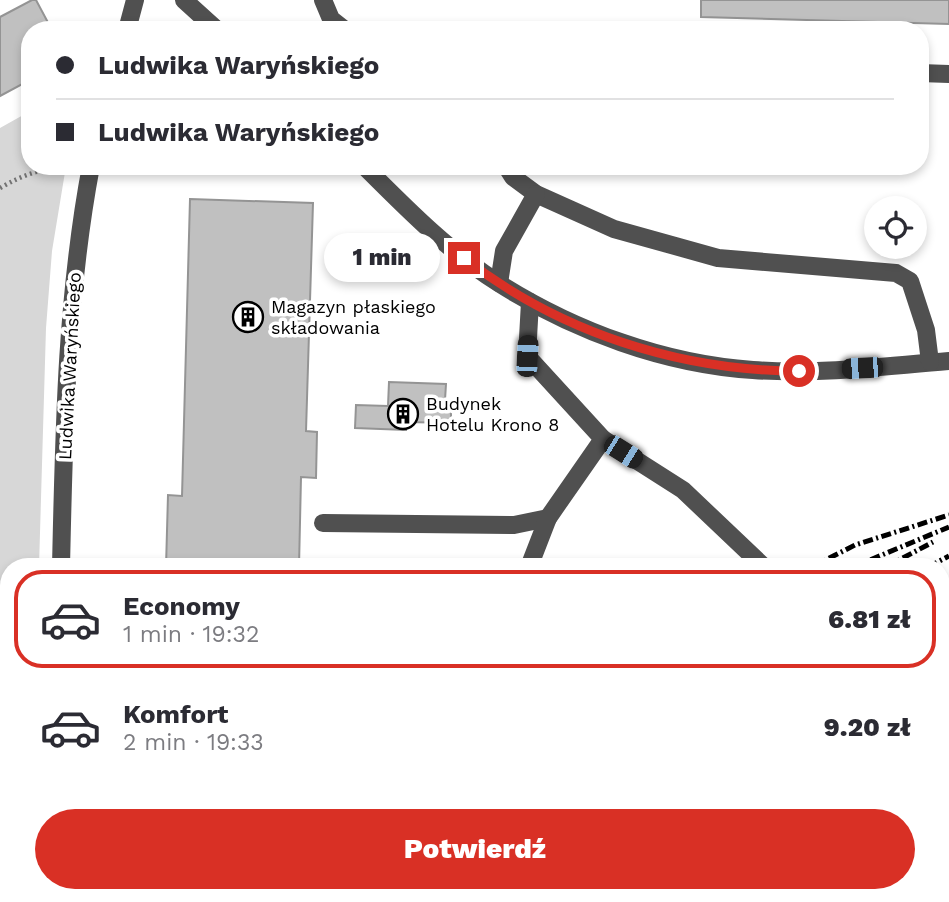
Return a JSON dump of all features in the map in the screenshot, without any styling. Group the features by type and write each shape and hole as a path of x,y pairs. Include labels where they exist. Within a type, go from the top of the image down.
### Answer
{"street":[{"path":"129,21 135,0"},
{"path":"184,0 207,21"},
{"path":"323,0 334,21"},
{"path":"929,73 949,74"},
{"name":"Ludwika Waryńskiego","path":"61,558 71,315 77,250 90,175"},
{"path":"373,175 443,241 499,284 582,327 640,349 724,367 752,370 799,371 949,361"},
{"path":"512,175 536,194 614,229 718,258 896,273 911,281 926,330 930,362"},
{"path":"499,284 504,251 536,194"},
{"path":"530,302 527,356 603,439 682,490 754,558"},
{"path":"532,558 548,518 603,439"},
{"path":"323,523 514,525 548,518"}],"path":[{"path":"0,188 25,175"}],"shaded area":[{"path":"21,116 21,175 65,175 52,251 46,328 39,558 0,558 0,128"}],"building":[{"path":"36,0 47,21 21,21 21,85 0,96 0,17"},
{"path":"701,0 949,0 949,24 929,23 929,21 701,17"},
{"name":"Magazyn płaskiego składowania","path":"190,199 313,203 306,431 317,432 316,478 301,477 299,558 166,558 168,495 182,496"},
{"name":"Budynek Hotelu Krono 8","path":"389,382 446,384 445,400 451,400 451,423 406,422 406,430 355,428 356,405 388,406"}],"railway":[{"path":"830,558 855,545 949,515"},
{"path":"875,558 949,527"},
{"path":"903,558 933,542"},
{"path":"945,558 949,556"}],"place":[{"name":"Magazyn płaskiego składowania","path":"248,317"},
{"name":"Budynek Hotelu Krono 8","path":"403,414"}],"route":[{"path":"464,258 499,284 530,302 582,327 640,349 724,367 799,371"}]}
